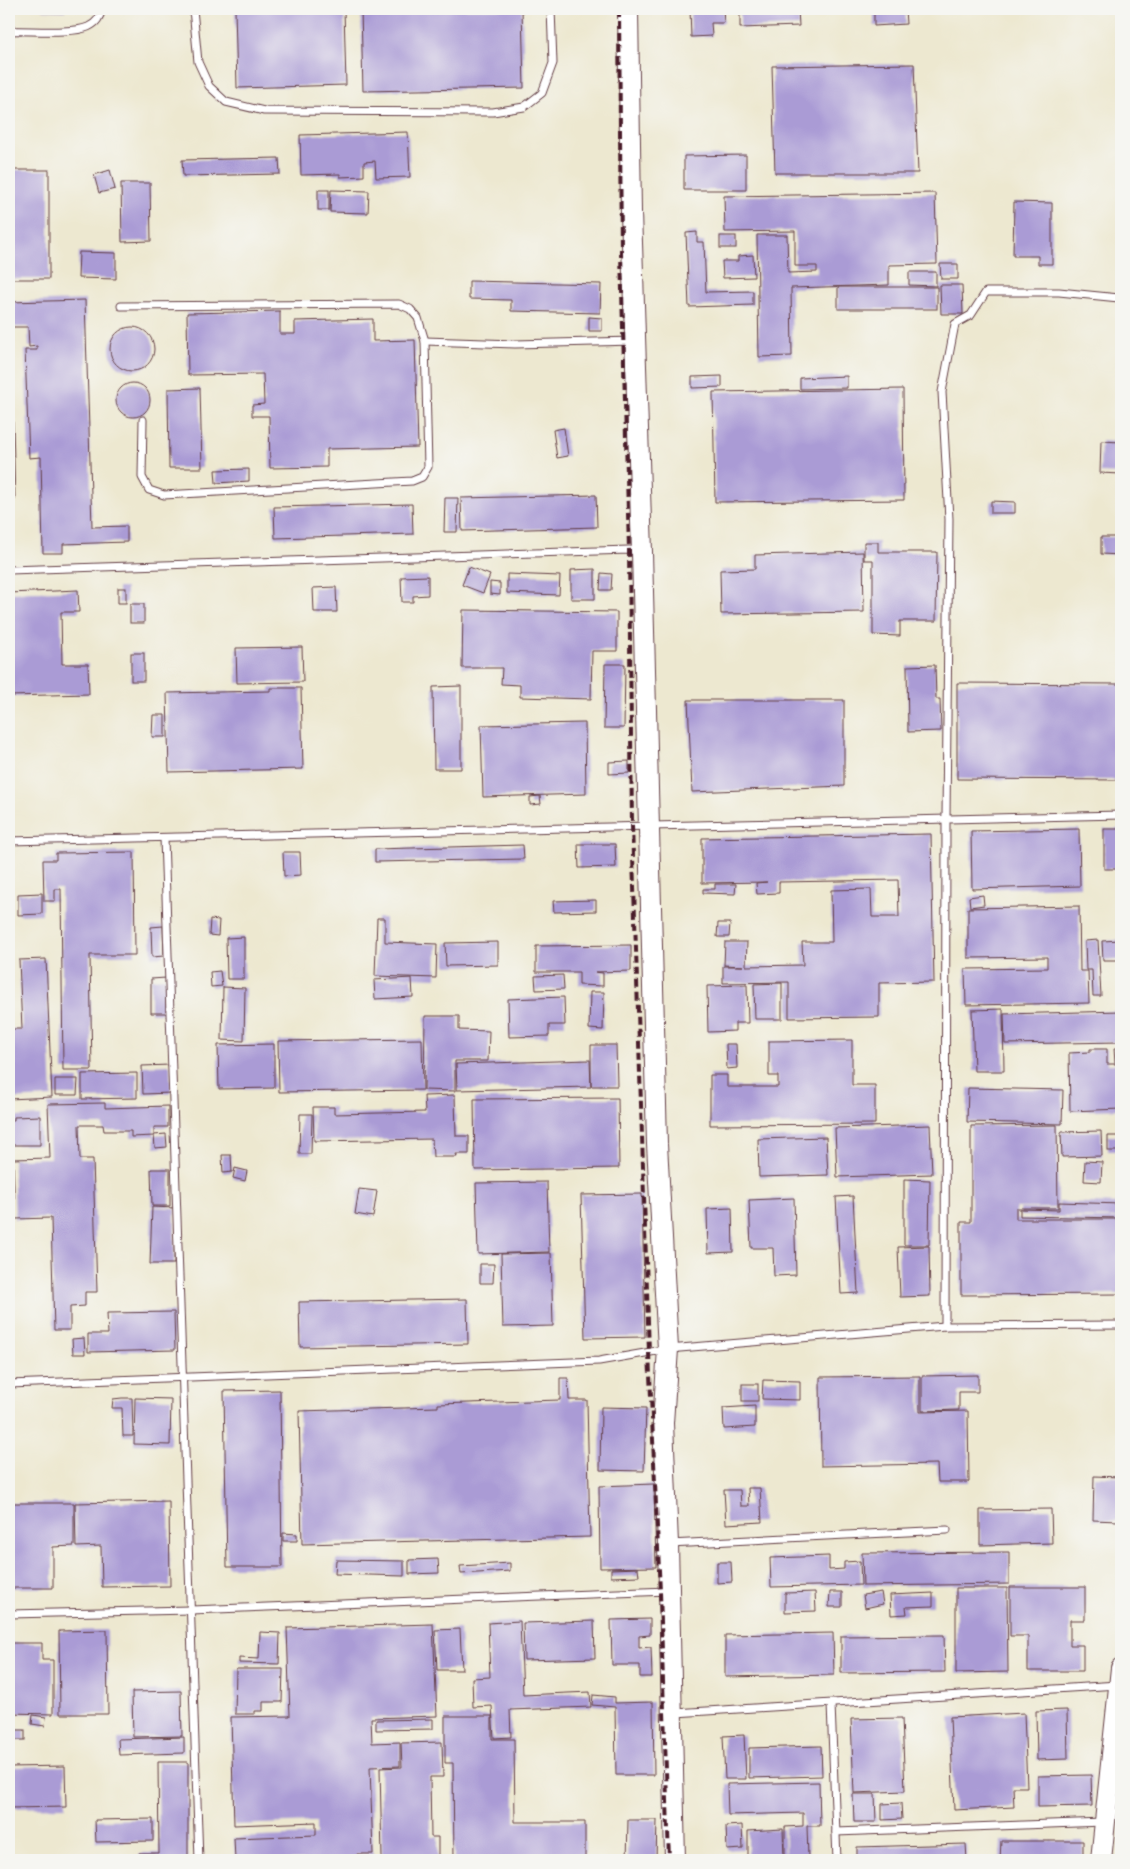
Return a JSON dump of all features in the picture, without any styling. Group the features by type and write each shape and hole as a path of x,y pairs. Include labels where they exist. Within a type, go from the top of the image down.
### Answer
{"street":[{"path":"628,9 631,212 642,552 656,1144 668,1349 663,1423 668,1544 675,1860"},
{"path":"1101,1860 1120,1676"}],"lane":[{"path":"9,31 69,30 88,27 100,18 102,9"},
{"path":"193,9 198,62 209,86 226,102 264,112 493,112 524,107 542,93 552,63 551,9"},
{"path":"945,1326 946,819 949,519 942,392 955,324 972,315 986,292 1059,292 1119,298 1121,296"},
{"path":"121,306 399,304 410,309 418,318 425,341 428,467 422,477 412,481 164,495 149,490 142,477 143,420"},
{"path":"425,341 515,344 635,341"},
{"path":"9,570 629,550 642,552"},
{"path":"9,841 1121,815"},
{"path":"164,838 199,1860"},
{"path":"9,1384 599,1361 668,1349 945,1326 1121,1326"},
{"path":"668,1544 946,1530"},
{"path":"9,1614 191,1610 668,1591"},
{"path":"672,1713 831,1704 1120,1676"},
{"path":"831,1704 837,1860"},
{"path":"836,1832 1106,1822"}],"building":[{"path":"65,9 65,11 43,10"},
{"path":"235,9 344,9 346,85 237,88"},
{"path":"361,9 522,9 524,88 363,91"},
{"path":"690,9 723,9 724,23 711,23 712,36 691,37"},
{"path":"740,9 798,9 799,26 740,28"},
{"path":"874,9 905,9 906,24 874,26"},
{"path":"914,64 918,173 775,173 772,66"},
{"path":"408,132 410,177 376,178 375,161 364,162 364,176 340,177 340,174 301,175 300,135"},
{"path":"746,155 746,190 684,190 684,156"},
{"path":"279,158 280,174 183,176 182,160"},
{"path":"9,170 49,170 49,279 9,279"},
{"path":"110,170 115,189 99,193 94,175"},
{"path":"121,183 150,183 151,241 122,242"},
{"path":"318,190 329,190 329,210 318,210"},
{"path":"331,190 369,191 368,213 330,212"},
{"path":"935,193 937,264 889,265 889,285 791,288 792,356 759,357 757,235 787,235 788,273 817,272 817,266 795,266 795,231 725,232 724,196"},
{"path":"1014,202 1052,203 1052,264 1038,264 1038,256 1013,256"},
{"path":"697,232 697,242 704,242 706,292 753,291 753,305 689,307 686,233"},
{"path":"720,236 736,236 736,248 720,248"},
{"path":"79,252 116,253 116,279 78,278"},
{"path":"753,255 754,277 723,278 722,261 738,261 738,256"},
{"path":"940,264 958,264 958,279 941,279"},
{"path":"909,272 936,272 936,286 909,285"},
{"path":"469,281 601,284 600,313 511,311 511,300 469,299"},
{"path":"940,285 962,285 963,314 941,314"},
{"path":"838,287 937,287 937,309 838,309"},
{"path":"85,300 92,527 127,526 127,542 63,544 63,553 43,553 41,457 29,458 25,350 37,350 37,346 29,347 28,327 9,327 9,302"},
{"path":"280,311 280,334 295,334 295,321 373,319 373,341 415,340 418,447 327,449 327,467 270,468 269,416 252,416 252,405 264,404 263,374 188,375 187,313"},
{"path":"589,317 602,318 602,331 589,331"},
{"path":"136,327 148,333 153,341 153,357 148,365 140,370 128,371 116,365 111,357 110,345 116,333 124,328"},
{"path":"722,376 722,387 692,388 692,377"},
{"path":"847,376 847,388 800,389 800,378"},
{"path":"133,383 145,388 150,400 145,412 133,417 121,412 116,400 121,388"},
{"path":"9,386 12,386 15,500 9,501"},
{"path":"200,388 202,468 169,468 168,389"},
{"path":"903,389 904,500 715,502 713,392"},
{"path":"564,428 568,456 557,458 553,430"},
{"path":"1101,441 1121,442 1121,474 1100,473"},
{"path":"249,469 249,481 216,483 215,470"},
{"path":"596,495 597,527 462,531 461,498"},
{"path":"445,498 458,498 457,532 444,532"},
{"path":"991,501 1015,502 1015,513 991,513"},
{"path":"412,504 413,534 275,538 274,507"},
{"path":"1101,537 1121,537 1121,555 1101,554"},
{"path":"864,542 878,542 878,552 937,552 936,621 900,621 900,636 873,635 873,560 864,560"},
{"path":"863,552 864,612 721,614 720,570 755,569 755,555"},
{"path":"469,567 490,575 483,593 462,585"},
{"path":"595,569 595,599 571,599 571,570"},
{"path":"601,573 612,574 611,590 600,590"},
{"path":"507,574 560,576 559,595 507,593"},
{"path":"428,576 428,595 413,596 413,602 402,602 401,577"},
{"path":"490,582 500,583 500,595 490,594"},
{"path":"336,587 337,612 314,612 313,588"},
{"path":"118,588 126,588 126,603 118,603"},
{"path":"78,590 79,612 61,612 62,664 88,664 89,694 9,696 9,593"},
{"path":"130,604 144,604 144,623 130,623"},
{"path":"463,610 617,612 617,651 592,651 591,699 520,697 520,685 501,684 502,668 462,668"},
{"path":"302,647 303,682 237,683 236,648"},
{"path":"131,653 144,653 144,681 131,681"},
{"path":"605,664 625,664 624,728 604,728"},
{"path":"935,665 936,699 940,699 941,731 908,732 907,666"},
{"path":"957,683 1121,684 1121,780 957,779"},
{"path":"461,686 461,769 434,769 433,687"},
{"path":"270,688 301,688 303,769 169,772 167,693 270,691"},
{"path":"688,700 844,700 844,786 692,792"},
{"path":"153,715 165,715 165,737 152,737"},
{"path":"585,723 586,794 483,797 481,725"},
{"path":"629,761 629,773 609,774 609,762"},
{"path":"540,796 541,804 530,805 530,797"},
{"path":"1079,829 1080,886 972,889 971,831"},
{"path":"1104,829 1121,829 1121,869 1104,869"},
{"path":"931,834 934,982 879,983 879,1017 789,1018 789,982 723,983 723,966 743,966 724,965 725,942 747,942 746,966 803,965 802,942 832,942 831,890 871,889 872,917 899,917 898,880 779,882 779,893 757,894 756,883 767,882 702,883 702,838"},
{"path":"578,844 615,844 616,867 579,868"},
{"path":"523,845 524,859 375,862 375,849"},
{"path":"134,852 135,955 90,955 92,1070 63,1070 61,889 55,889 55,901 44,901 43,860 56,860 56,853"},
{"path":"283,852 300,852 301,875 284,876"},
{"path":"715,884 736,884 735,894 703,893 703,889 715,889"},
{"path":"42,893 42,914 18,915 18,894"},
{"path":"983,895 984,905 970,907 969,897"},
{"path":"596,900 596,911 554,912 553,901"},
{"path":"1079,906 1080,971 1088,971 1089,1003 966,1005 965,969 1047,968 1047,957 968,958 968,908"},
{"path":"377,918 385,918 385,942 437,944 436,978 375,976"},
{"path":"210,919 219,920 218,936 209,935"},
{"path":"718,923 730,923 729,937 717,937"},
{"path":"163,926 164,956 152,957 151,927"},
{"path":"244,937 244,979 227,979 226,938"},
{"path":"1098,940 1101,996 1093,996 1092,970 1086,970 1085,941"},
{"path":"1121,940 1121,960 1103,960 1102,941"},
{"path":"498,942 498,965 446,966 445,943"},
{"path":"631,945 631,971 595,972 603,973 603,986 579,985 579,972 536,972 536,946"},
{"path":"46,959 52,1097 9,1099 9,1029 22,1029 19,960"},
{"path":"220,971 222,986 211,987 210,972"},
{"path":"563,975 564,989 536,990 535,976"},
{"path":"166,978 166,1013 151,1013 151,979"},
{"path":"412,978 413,997 375,999 374,980"},
{"path":"782,983 782,1019 755,1019 754,984"},
{"path":"747,985 748,1023 735,1023 735,1031 708,1032 707,986"},
{"path":"223,987 245,988 244,1041 222,1040"},
{"path":"590,992 604,992 603,1030 589,1029"},
{"path":"564,997 565,1025 549,1025 549,1036 509,1037 508,999"},
{"path":"1003,1009 1004,1071 974,1071 972,1010"},
{"path":"1121,1011 1121,1042 1005,1044 1004,1014"},
{"path":"425,1016 459,1016 459,1030 489,1031 488,1061 455,1061 455,1091 424,1090"},
{"path":"422,1039 423,1090 279,1092 278,1041"},
{"path":"852,1040 852,1085 875,1085 875,1124 710,1125 710,1075 727,1075 727,1087 778,1087 778,1076 769,1076 769,1041"},
{"path":"274,1044 274,1088 219,1089 218,1045"},
{"path":"726,1044 736,1044 737,1068 727,1069"},
{"path":"591,1045 616,1045 617,1086 591,1086"},
{"path":"1114,1048 1121,1048 1121,1109 1070,1111 1069,1053 1090,1052 1090,1049 1107,1049 1107,1064 1115,1064"},
{"path":"590,1060 591,1087 457,1090 456,1064"},
{"path":"170,1065 171,1093 143,1094 142,1066"},
{"path":"137,1073 137,1098 82,1099 82,1074"},
{"path":"55,1079 78,1079 77,1095 55,1095"},
{"path":"968,1088 1063,1090 1062,1124 967,1122"},
{"path":"455,1095 456,1136 469,1136 469,1154 456,1154 457,1157 433,1157 432,1139 314,1141 313,1107 334,1107 334,1114 425,1112 424,1096"},
{"path":"618,1098 619,1168 475,1170 474,1099"},
{"path":"105,1103 105,1108 168,1106 168,1127 154,1127 154,1136 131,1137 131,1131 104,1131 103,1125 79,1125 80,1159 93,1159 97,1292 85,1292 85,1306 70,1307 70,1330 54,1330 51,1218 15,1219 13,1159 50,1158 48,1104"},
{"path":"300,1114 312,1114 311,1154 299,1154"},
{"path":"40,1116 40,1145 9,1145 9,1120 14,1120 14,1117"},
{"path":"930,1125 932,1174 837,1177 835,1128"},
{"path":"1057,1125 1058,1208 1016,1208 1016,1219 1121,1219 1121,1294 961,1295 961,1222 971,1222 971,1126"},
{"path":"1101,1131 1102,1156 1062,1157 1061,1132"},
{"path":"166,1134 167,1147 155,1148 154,1135"},
{"path":"1108,1136 1121,1136 1121,1151 1108,1151"},
{"path":"826,1137 828,1175 759,1177 758,1139"},
{"path":"222,1155 231,1155 232,1172 223,1173"},
{"path":"1085,1161 1102,1162 1101,1182 1084,1181"},
{"path":"235,1168 247,1171 245,1181 233,1178"},
{"path":"151,1169 170,1169 170,1206 152,1206"},
{"path":"904,1179 930,1180 929,1245 904,1245"},
{"path":"547,1182 549,1252 478,1254 476,1183"},
{"path":"359,1189 377,1191 373,1217 355,1214"},
{"path":"642,1194 645,1337 585,1338 581,1195"},
{"path":"853,1196 858,1293 841,1294 836,1197"},
{"path":"794,1198 796,1275 774,1276 773,1248 751,1248 749,1200"},
{"path":"1059,1202 1121,1204 1121,1218 1020,1216 1020,1209 1059,1210"},
{"path":"152,1207 175,1208 174,1264 150,1264"},
{"path":"732,1208 733,1252 708,1253 707,1209"},
{"path":"929,1246 930,1296 900,1297 898,1247"},
{"path":"551,1253 553,1326 503,1327 501,1254"},
{"path":"480,1264 494,1264 493,1283 480,1283"},
{"path":"467,1299 468,1344 300,1347 299,1302"},
{"path":"174,1312 175,1350 88,1352 88,1334 108,1334 107,1313"},
{"path":"84,1338 85,1354 73,1354 72,1339"},
{"path":"978,1375 978,1392 959,1392 959,1410 922,1411 922,1376"},
{"path":"920,1376 920,1412 968,1411 969,1482 938,1482 937,1464 821,1466 820,1377"},
{"path":"560,1378 568,1378 569,1400 587,1400 590,1537 302,1544 299,1411 438,1407 438,1404 560,1400"},
{"path":"763,1380 800,1381 800,1400 762,1399"},
{"path":"742,1384 758,1384 758,1401 742,1401"},
{"path":"280,1390 282,1567 227,1567 224,1391"},
{"path":"132,1398 133,1436 123,1436 122,1408 112,1408 113,1399"},
{"path":"135,1398 171,1399 170,1445 134,1444"},
{"path":"755,1406 755,1427 724,1429 723,1408"},
{"path":"601,1407 646,1408 644,1471 600,1470"},
{"path":"1094,1476 1119,1477 1118,1521 1093,1520"},
{"path":"654,1484 656,1567 600,1568 599,1486"},
{"path":"748,1488 760,1488 762,1522 726,1524 724,1490 740,1490 741,1506 749,1506"},
{"path":"169,1501 170,1586 102,1587 101,1546 76,1547 75,1503"},
{"path":"9,1503 74,1503 74,1546 53,1547 53,1588 9,1588"},
{"path":"1051,1509 1052,1543 980,1545 980,1510"},
{"path":"283,1533 297,1534 297,1541 283,1541"},
{"path":"1009,1552 1009,1584 863,1586 862,1553"},
{"path":"829,1556 829,1570 844,1569 844,1562 860,1561 861,1585 771,1587 770,1558"},
{"path":"438,1559 439,1573 409,1574 409,1560"},
{"path":"336,1560 404,1561 404,1576 335,1574"},
{"path":"717,1562 731,1562 732,1582 717,1583"},
{"path":"510,1563 510,1571 461,1574 460,1566"},
{"path":"638,1568 639,1576 611,1577 611,1569"},
{"path":"1010,1587 1085,1587 1085,1620 1070,1620 1070,1645 1083,1645 1083,1671 1028,1671 1028,1636 1010,1636"},
{"path":"956,1588 1007,1588 1008,1672 956,1673"},
{"path":"815,1592 816,1611 785,1612 785,1593"},
{"path":"830,1592 842,1592 842,1607 829,1607"},
{"path":"881,1592 883,1604 865,1608 863,1595"},
{"path":"933,1593 933,1606 906,1607 907,1614 891,1615 890,1595"},
{"path":"650,1619 650,1635 639,1636 639,1648 651,1647 652,1677 640,1677 640,1665 612,1665 611,1620"},
{"path":"520,1621 523,1695 590,1692 591,1707 510,1710 511,1737 494,1738 492,1706 473,1707 472,1678 490,1677 488,1623"},
{"path":"594,1621 595,1658 524,1660 523,1623"},
{"path":"433,1624 437,1716 371,1718 372,1743 400,1742 400,1766 370,1767 373,1854 357,1854 357,1860 235,1860 234,1838 316,1835 316,1822 234,1825 231,1717 290,1716 287,1628"},
{"path":"460,1629 462,1670 437,1670 435,1630"},
{"path":"107,1630 108,1714 60,1714 59,1631"},
{"path":"260,1632 280,1633 279,1664 239,1663 239,1658 259,1659"},
{"path":"833,1633 834,1675 725,1677 725,1635"},
{"path":"944,1635 945,1672 841,1673 841,1636"},
{"path":"9,1643 42,1643 42,1660 53,1660 53,1714 9,1713"},
{"path":"236,1669 283,1669 282,1702 263,1702 263,1711 255,1711 255,1714 235,1714"},
{"path":"181,1691 182,1736 133,1737 132,1692"},
{"path":"593,1695 615,1697 615,1703 653,1702 654,1775 616,1775 615,1707 592,1705"},
{"path":"1067,1710 1068,1759 1037,1760 1036,1711"},
{"path":"1024,1713 1027,1787 1013,1787 1014,1807 954,1810 950,1717"},
{"path":"33,1715 46,1717 45,1726 32,1724"},
{"path":"445,1716 492,1716 492,1739 514,1739 515,1822 585,1822 585,1860 454,1860 453,1763 445,1763"},
{"path":"902,1718 905,1791 854,1793 851,1719"},
{"path":"433,1719 433,1729 376,1730 376,1720"},
{"path":"9,1730 25,1730 25,1740 9,1740"},
{"path":"744,1735 746,1779 725,1779 723,1736"},
{"path":"184,1737 184,1753 119,1755 118,1739"},
{"path":"442,1742 443,1777 430,1777 431,1837 438,1837 438,1858 382,1859 380,1768 402,1767 401,1743"},
{"path":"821,1746 822,1776 749,1778 749,1748"},
{"path":"158,1762 188,1762 188,1860 139,1860 139,1853 159,1853"},
{"path":"65,1766 66,1807 9,1808 9,1767"},
{"path":"1091,1775 1092,1806 1038,1807 1038,1776"},
{"path":"819,1782 820,1826 807,1826 808,1858 785,1858 785,1827 803,1826 803,1813 728,1815 727,1784"},
{"path":"853,1794 875,1794 876,1822 854,1822"},
{"path":"901,1803 902,1819 882,1820 882,1804"},
{"path":"153,1819 153,1841 96,1842 95,1820"},
{"path":"628,1820 657,1820 656,1860 627,1860"},
{"path":"742,1825 743,1849 727,1850 726,1826"},
{"path":"783,1829 784,1860 748,1860 748,1831"},
{"path":"1001,1841 1083,1841 1083,1860 1000,1860"},
{"path":"966,1844 967,1860 857,1860 857,1847"},
{"path":"55,1857 55,1860 33,1860 33,1858"}],"railway":[{"path":"619,9 621,253 629,550 632,825 649,1353 660,1592 669,1860"}]}
